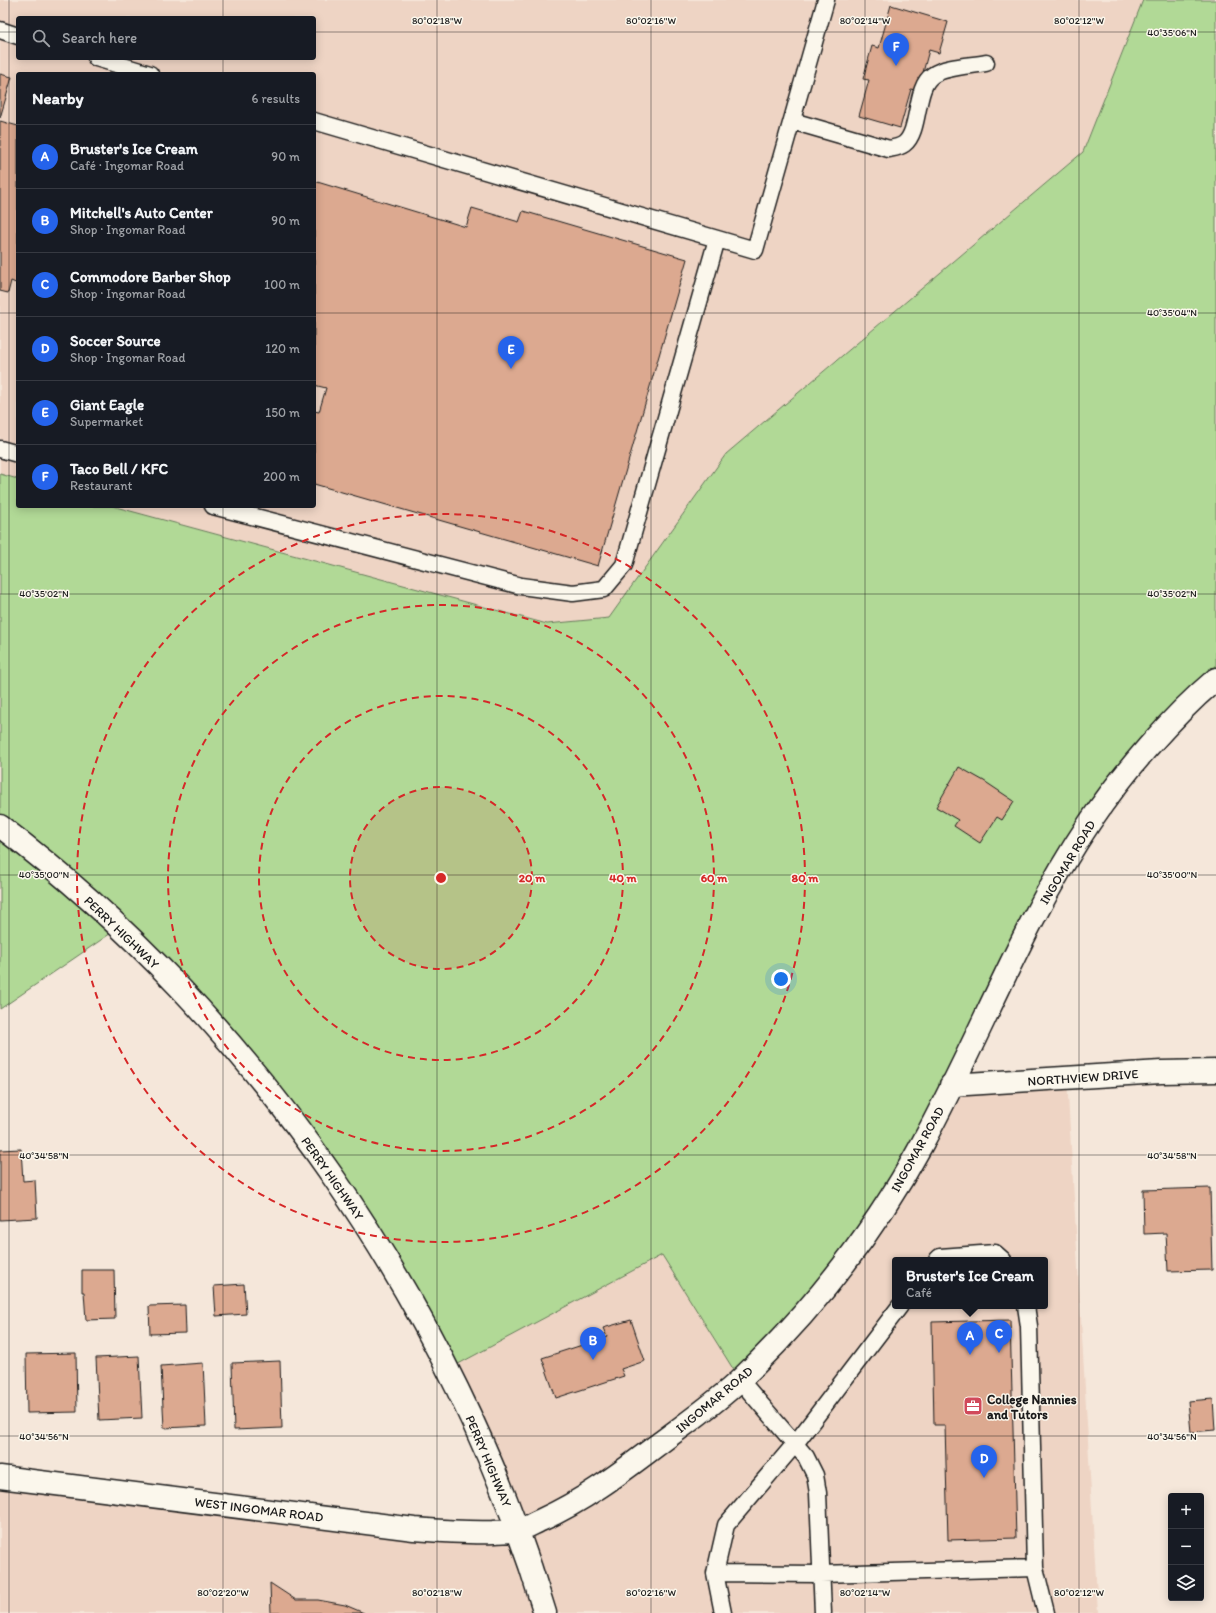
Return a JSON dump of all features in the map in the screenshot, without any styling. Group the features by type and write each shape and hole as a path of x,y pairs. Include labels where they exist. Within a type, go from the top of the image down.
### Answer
{"main road":[{"name":"INGOMAR ROAD","path":"518,1531 573,1503 630,1466 685,1425 740,1380 816,1300 857,1247 892,1196 922,1143 1031,925 1060,871 1090,822 1125,776 1162,733 1197,695 1216,679"},
{"name":"PERRY HIGHWAY","path":"0,826 64,878 114,922 164,972 207,1018 244,1061 324,1164 383,1253 418,1313 447,1370 494,1468 518,1531 545,1613"},
{"name":"NORTHVIEW DRIVE","path":"951,1086 1161,1072 1216,1071"},
{"name":"WEST INGOMAR ROAD","path":"0,1478 414,1529 481,1532 518,1531"}],"lane":[{"path":"316,122 755,250 826,0"},
{"path":"0,30 16,35"},
{"path":"103,60 143,72"},
{"path":"792,121 889,149 896,147 904,144 911,134 926,81 934,74 951,69 986,64"},
{"path":"221,508 521,586 573,593 604,589 624,565 717,239"},
{"path":"0,449 16,453"},
{"path":"940,1257 995,1253 1000,1257"},
{"path":"723,1613 715,1573 726,1525 795,1444 898,1309"},
{"path":"1026,1309 1029,1326 1035,1568 1046,1613"},
{"path":"740,1380 806,1457 815,1475 818,1493 822,1613"},
{"path":"715,1573 821,1574 1035,1568"}],"shaded area":[{"path":"0,0 1143,0 1083,152 726,454 609,618 547,624 119,508 316,508 316,72 16,72 16,478 0,474"},
{"path":"1067,1078 1098,1613 0,1613 0,1477 518,1531 447,1370 662,1255 740,1379 951,1085"}],"green space":[{"path":"1143,0 1216,0 1216,679 1090,822 892,1196 740,1380 662,1255 447,1370 357,1212 120,927 0,1009 0,474 16,478 16,508 119,508 547,624 609,618 726,454 1083,152"}],"building":[{"path":"891,5 948,22 939,53 929,50 918,91 911,89 900,128 859,116 869,80 863,79 872,46 879,48"},
{"path":"0,74 12,77 0,118"},
{"path":"0,121 16,125 16,283 11,281 8,293 0,291"},
{"path":"316,182 466,227 472,208 519,222 523,211 687,259 598,566 316,485 316,411 319,412 326,388 316,386"},
{"path":"959,767 984,781 1014,801 1002,820 997,817 980,843 954,826 958,820 936,807"},
{"path":"21,1149 23,1181 35,1180 37,1218 0,1220 0,1150"},
{"path":"1210,1188 1212,1270 1168,1271 1166,1233 1144,1234 1143,1190"},
{"path":"82,1270 114,1270 115,1319 86,1320 84,1292 82,1292"},
{"path":"244,1284 246,1314 216,1316 214,1286"},
{"path":"185,1305 186,1333 150,1334 149,1306"},
{"path":"631,1320 645,1361 621,1369 624,1376 556,1398 542,1358 607,1337 603,1328"},
{"path":"1010,1320 1016,1538 948,1540 945,1425 934,1425 932,1322"},
{"path":"76,1353 77,1412 27,1413 26,1354"},
{"path":"139,1356 142,1418 99,1420 96,1358"},
{"path":"280,1361 282,1428 234,1430 232,1363"},
{"path":"203,1363 206,1426 164,1428 161,1366"},
{"path":"1213,1399 1215,1430 1191,1432 1188,1401"},
{"path":"270,1583 296,1600 318,1600 345,1605 364,1613 271,1613"}],"place":[{"name":"Taco Bell / KFC","path":"896,66"},
{"name":"Giant Eagle","path":"511,369"},
{"name":"Commodore Barber Shop","path":"999,1353"},
{"name":"Bruster's Ice Cream","path":"970,1355"},
{"name":"Mitchell's Auto Center","path":"593,1360"},
{"name":"College Nannies and Tutors","path":"973,1406"},
{"name":"Soccer Source","path":"984,1478"}]}
